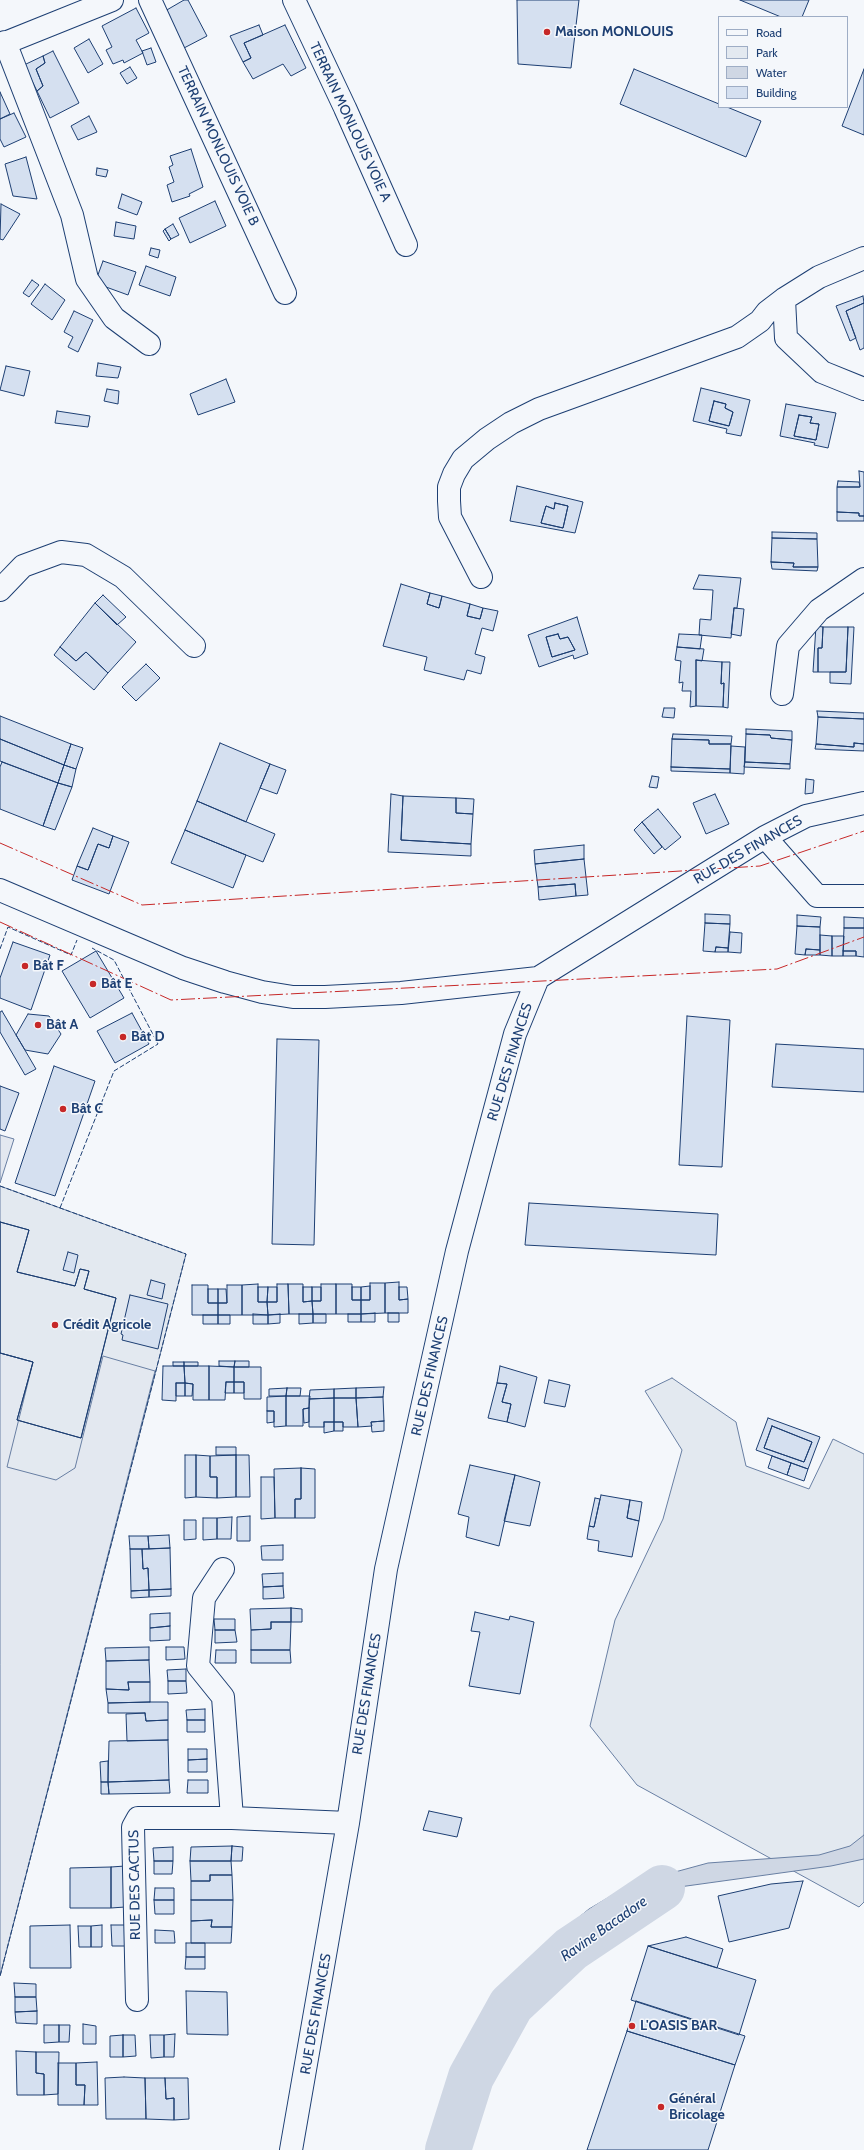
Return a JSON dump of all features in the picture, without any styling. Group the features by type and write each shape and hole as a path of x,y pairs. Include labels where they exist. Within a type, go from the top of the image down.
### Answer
{"street":[{"path":"112,0 3,43 72,215 88,279 114,318 149,344"},
{"name":"TERRAIN MONLOUIS VOIE B","path":"150,0 285,293"},
{"name":"TERRAIN MONLOUIS VOIE A","path":"294,0 345,108 406,245"},
{"path":"481,577 450,517 449,488 454,474 463,459 499,431 539,409 737,337 760,321 767,312 784,299 819,277 864,258"},
{"path":"784,299 786,338 822,372 864,389"},
{"path":"0,590 23,566 61,552 86,555 123,577 194,646"},
{"path":"782,694 788,646 819,610 864,579"},
{"name":"RUE DES FINANCES","path":"291,2150 304,2086 348,1823 386,1568 456,1258 515,1034 538,978 765,837 806,816 864,803"},
{"path":"765,837 817,896 864,896"},
{"path":"0,890 183,968 262,992 293,997 326,997 401,993 538,978"},
{"path":"223,1569 204,1598 198,1666 223,1697 232,1818"},
{"name":"RUE DES CACTUS","path":"137,2000 133,1827 135,1822 142,1817 232,1818 348,1823"}],"green space":[{"path":"0,1186 186,1254 0,1976"},
{"path":"672,1378 736,1422 746,1466 809,1489 833,1439 864,1454 864,1902 859,1907 637,1785 590,1726 615,1620 663,1519 682,1450 645,1391"}],"shaded area":[{"path":"0,1135 14,1139 0,1183"},
{"path":"0,1353 33,1362 7,1467 56,1480 75,1468 103,1356 155,1371 0,1976"}],"water":[{"path":"864,1835 864,1859 831,1866 672,1888 609,1923 571,1949 511,2014 503,2040 485,2033 511,1986 546,1944 589,1909 631,1884 708,1863 819,1855 850,1846"}],"building":[{"path":"184,0 188,0 207,36 184,48 165,11"},
{"name":"Maison MONLOUIS","path":"517,0 579,0 571,68 518,64"},
{"path":"740,0 809,0 802,16 779,16"},
{"path":"136,8 149,33 136,40 143,53 124,63 123,60 113,64 106,50 112,47 102,26"},
{"path":"259,25 263,35 244,43 251,58 243,62 230,36"},
{"path":"285,25 306,68 291,76 283,64 253,79 243,62 251,58 244,43"},
{"path":"89,39 103,64 88,73 74,48"},
{"path":"151,48 156,62 147,65 142,51"},
{"path":"53,51 79,103 50,118 37,91 43,86 36,69 45,63 43,56"},
{"path":"43,56 45,63 36,69 43,86 37,91 24,65"},
{"path":"130,67 137,78 127,84 120,73"},
{"path":"634,69 718,104 718,108 729,108 761,121 746,157 620,104"},
{"path":"864,69 864,135 842,126"},
{"path":"0,92 10,114 0,119"},
{"path":"14,113 26,137 4,147 0,139 0,119"},
{"path":"89,116 97,132 78,140 71,126"},
{"path":"191,149 203,187 189,194 190,196 172,202 167,185 174,182 169,167 173,165 170,156"},
{"path":"26,157 37,199 13,196 5,164"},
{"path":"97,168 108,170 106,177 96,175"},
{"path":"122,194 142,202 137,215 118,208"},
{"path":"215,201 226,226 190,243 179,218"},
{"path":"1,204 20,214 3,240 0,239"},
{"path":"116,222 136,226 134,239 114,236"},
{"path":"173,224 179,235 171,239 165,229"},
{"path":"165,229 171,239 169,241 163,231"},
{"path":"151,248 160,250 158,258 149,255"},
{"path":"103,261 136,272 128,295 95,283"},
{"path":"146,266 176,277 170,296 139,285"},
{"path":"32,280 39,285 29,297 23,293"},
{"path":"45,284 65,300 52,320 31,304"},
{"path":"863,296 864,303 846,311 856,338 850,341 836,306"},
{"path":"864,303 864,348 860,350 846,311"},
{"path":"74,311 93,320 78,352 68,347 73,337 64,332"},
{"path":"98,363 121,367 118,378 96,376"},
{"path":"6,366 30,371 24,396 0,390"},
{"path":"226,379 235,402 198,415 190,394"},
{"path":"701,388 750,400 741,436 726,433 727,429 693,421","holes":["714,401 726,404 725,408 733,412 729,426 709,421"]},
{"path":"107,389 119,391 118,404 104,401"},
{"path":"714,401 726,404 725,408 733,412 729,426 709,421"},
{"path":"786,404 836,413 828,448 814,445 815,443 780,436","holes":["799,415 812,417 810,423 819,424 816,440 794,436"]},
{"path":"57,411 90,416 88,427 55,423"},
{"path":"799,415 812,417 810,423 819,424 816,440 794,436"},
{"path":"859,471 864,472 864,516 859,516 859,513 837,512 837,487 860,487"},
{"path":"838,481 859,482 860,487 837,487"},
{"path":"517,486 583,502 575,533 510,521","holes":["555,503 568,506 563,528 541,523 546,506 554,509"]},
{"path":"555,503 568,506 563,528 541,523 546,506 554,509"},
{"path":"837,512 859,513 859,516 864,516 864,521 837,521"},
{"path":"772,532 817,533 817,539 772,538"},
{"path":"772,538 817,539 818,567 793,567 794,563 771,562"},
{"path":"771,562 794,563 793,567 818,567 817,571 772,569"},
{"path":"699,575 741,578 737,608 734,608 731,638 699,635 700,619 711,620 713,590 693,589"},
{"path":"401,584 430,593 427,604 439,608 442,596 470,604 467,616 480,619 483,608 498,611 493,631 482,628 475,654 485,657 481,674 467,670 464,680 424,670 427,657 383,646"},
{"path":"430,593 442,596 439,608 427,604"},
{"path":"103,595 126,617 117,625 95,603"},
{"path":"95,603 136,642 108,673 86,652 76,661 60,647"},
{"path":"470,604 483,608 480,619 467,616"},
{"path":"734,608 744,609 741,636 731,634"},
{"path":"577,617 588,654 574,659 573,655 539,667 528,635","holes":["558,634 560,639 568,637 575,650 552,657 546,637"]},
{"path":"816,626 823,627 822,648 818,648 818,672 813,672"},
{"path":"823,627 848,627 846,672 818,672 818,648 822,648"},
{"path":"848,627 854,627 851,684 830,683 830,672 846,672"},
{"path":"558,634 560,639 568,637 575,650 552,657 546,637"},
{"path":"679,634 702,635 700,649 677,647"},
{"path":"60,647 76,661 86,652 108,673 94,690 54,655"},
{"path":"677,647 704,649 702,661 696,660 696,706 690,707 691,691 682,691 683,682 679,683 681,661 675,660"},
{"path":"696,660 722,662 721,684 724,683 723,707 696,706"},
{"path":"722,662 730,662 728,708 723,707 724,683 721,684"},
{"path":"146,664 160,678 136,701 122,687"},
{"path":"664,708 675,708 674,718 662,717"},
{"path":"817,711 864,713 864,719 818,717"},
{"path":"0,716 71,744 64,765 0,739"},
{"path":"818,717 864,719 864,744 854,743 854,747 816,744"},
{"path":"746,729 792,731 792,740 771,738 770,735 746,734"},
{"path":"673,734 732,736 731,744 709,744 709,740 672,739"},
{"path":"746,734 770,735 771,738 792,740 790,764 745,762"},
{"path":"0,739 64,765 58,783 0,761"},
{"path":"672,739 709,740 709,744 731,744 730,769 671,767"},
{"path":"220,743 270,764 246,822 197,801"},
{"path":"854,743 864,744 864,751 815,749 816,744 854,747"},
{"path":"71,744 83,748 76,769 64,765"},
{"path":"731,746 745,747 744,774 730,773"},
{"path":"2,762 58,783 43,826 0,809 0,767"},
{"path":"745,762 790,764 790,769 744,767"},
{"path":"270,764 286,770 277,794 260,788"},
{"path":"64,765 76,769 72,787 58,783"},
{"path":"671,767 730,769 730,773 671,771"},
{"path":"652,776 659,777 657,788 649,787"},
{"path":"806,779 814,780 813,793 805,794"},
{"path":"58,783 72,787 55,830 43,826"},
{"path":"391,794 403,796 401,840 471,844 471,856 388,852"},
{"path":"715,794 729,824 706,834 693,803"},
{"path":"403,796 456,798 456,813 473,814 471,844 401,840"},
{"path":"456,798 474,799 473,814 456,813"},
{"path":"197,801 275,834 263,862 185,830"},
{"path":"658,809 681,837 665,850 642,822"},
{"path":"642,822 662,847 654,854 634,830"},
{"path":"93,828 113,836 109,848 98,844 88,870 77,866"},
{"path":"185,830 246,855 233,888 171,863"},
{"path":"113,836 129,842 109,894 72,880 77,866 88,870 98,844 109,848"},
{"path":"584,845 584,859 535,864 534,850"},
{"path":"584,859 588,895 576,896 575,884 538,887 535,864"},
{"path":"575,884 576,896 539,900 538,887"},
{"path":"705,914 730,915 730,924 705,923"},
{"path":"797,915 821,917 820,927 797,926"},
{"path":"844,917 864,918 864,928 844,928"},
{"path":"705,923 730,924 728,948 716,947 715,952 703,951"},
{"path":"797,926 820,927 820,950 806,949 805,955 795,954"},
{"path":"844,928 864,928 864,957 856,956 856,951 843,951"},
{"path":"730,932 742,933 741,953 728,952"},
{"path":"820,935 832,936 832,956 820,955"},
{"path":"832,936 844,936 843,956 832,956"},
{"name":"Bât F","path":"13,942 50,955 31,1010 0,998 0,978"},
{"path":"716,947 728,948 728,952 715,952"},
{"path":"806,949 820,950 820,955 805,955"},
{"name":"Bât E","path":"96,951 124,998 90,1018 62,971"},
{"path":"843,951 856,951 856,956 843,956"},
{"name":"Bât A","path":"2,1011 36,1069 25,1075 0,1032 0,1012"},
{"name":"Bât D","path":"132,1013 149,1044 115,1063 97,1031"},
{"name":"Bât A","path":"28,1014 49,1016 61,1034 48,1054 25,1050 16,1035"},
{"path":"687,1016 730,1020 722,1167 679,1165"},
{"path":"277,1039 319,1040 314,1245 272,1244"},
{"path":"776,1044 864,1049 864,1092 772,1087"},
{"name":"Bât C","path":"54,1066 95,1081 55,1196 15,1183"},
{"path":"0,1086 19,1093 5,1131 0,1129"},
{"path":"529,1203 718,1214 716,1255 525,1245"},
{"name":"Crédit Agricole","path":"0,1222 29,1230 17,1272 75,1286 80,1269 89,1271 84,1289 116,1298 81,1438 17,1420 33,1362 0,1353"},
{"name":"Crédit Agricole","path":"0,1222 29,1230 17,1272 75,1286 80,1269 89,1271 84,1289 116,1298 81,1438 17,1420 33,1362 0,1353"},
{"path":"68,1252 78,1255 74,1273 63,1270"},
{"path":"151,1280 165,1284 162,1299 147,1295"},
{"path":"399,1282 399,1300 408,1299 408,1313 385,1313 385,1283"},
{"path":"370,1283 385,1283 385,1313 361,1314 361,1300 370,1300"},
{"path":"258,1284 258,1302 267,1302 268,1315 242,1315 242,1285"},
{"path":"277,1284 288,1284 289,1314 268,1315 267,1302 277,1302"},
{"path":"288,1284 303,1284 303,1302 312,1301 313,1314 289,1314"},
{"path":"321,1284 336,1284 336,1314 313,1314 312,1301 321,1301"},
{"path":"336,1284 352,1284 352,1300 361,1300 361,1314 336,1314"},
{"path":"192,1285 208,1285 208,1303 218,1303 218,1315 192,1315"},
{"path":"227,1285 242,1285 242,1315 218,1315 218,1303 227,1303"},
{"path":"370,1286 370,1300 361,1300 361,1287"},
{"path":"258,1287 268,1287 267,1302 258,1302"},
{"path":"268,1287 277,1287 277,1302 267,1302"},
{"path":"303,1287 312,1287 312,1301 303,1302"},
{"path":"312,1287 321,1287 321,1301 312,1301"},
{"path":"352,1287 361,1287 361,1300 352,1300"},
{"path":"399,1287 407,1287 408,1299 399,1300"},
{"path":"208,1289 218,1289 218,1303 208,1303"},
{"path":"218,1289 226,1289 227,1303 218,1303"},
{"path":"130,1295 168,1304 158,1349 122,1340 123,1335 121,1334"},
{"path":"375,1313 375,1322 361,1322 361,1314"},
{"path":"388,1313 399,1313 399,1322 388,1322"},
{"path":"253,1314 268,1315 268,1324 253,1324"},
{"path":"280,1314 280,1323 268,1324 268,1315"},
{"path":"299,1314 313,1314 313,1323 299,1324"},
{"path":"313,1314 326,1314 326,1323 313,1323"},
{"path":"348,1314 361,1314 361,1322 348,1322"},
{"path":"203,1315 218,1315 218,1324 203,1324"},
{"path":"218,1315 230,1315 230,1324 218,1324"},
{"path":"219,1361 235,1361 234,1367 219,1366"},
{"path":"235,1361 249,1361 249,1367 234,1367"},
{"path":"173,1362 184,1362 184,1366 173,1366"},
{"path":"184,1362 198,1362 198,1366 184,1366"},
{"path":"163,1366 184,1366 185,1383 176,1383 176,1401 162,1400"},
{"path":"184,1366 209,1366 209,1400 193,1400 193,1384 185,1383"},
{"path":"209,1366 234,1367 234,1382 226,1382 225,1400 209,1400"},
{"path":"500,1366 537,1377 525,1427 507,1422 511,1404 502,1402 507,1384 497,1383"},
{"path":"234,1367 261,1367 261,1399 244,1399 244,1382 234,1382"},
{"path":"549,1380 570,1385 565,1407 544,1403"},
{"path":"226,1382 234,1382 234,1393 225,1393"},
{"path":"234,1382 244,1382 244,1393 234,1393"},
{"path":"176,1383 185,1383 185,1396 176,1396"},
{"path":"185,1383 193,1384 192,1396 185,1396"},
{"path":"497,1383 507,1384 502,1402 511,1404 507,1422 488,1418"},
{"path":"384,1387 383,1397 356,1398 356,1388"},
{"path":"287,1388 301,1388 300,1396 286,1396"},
{"path":"287,1388 286,1396 269,1396 269,1389"},
{"path":"356,1388 356,1398 334,1398 334,1389"},
{"path":"334,1389 334,1398 309,1399 310,1390"},
{"path":"286,1396 310,1396 309,1408 303,1409 303,1426 286,1426"},
{"path":"286,1396 286,1426 274,1427 274,1411 267,1411 267,1397"},
{"path":"383,1397 384,1421 371,1422 372,1426 358,1427 356,1398"},
{"path":"334,1398 356,1398 358,1427 343,1427 343,1422 334,1422"},
{"path":"334,1398 334,1422 324,1422 324,1427 309,1427 309,1399"},
{"path":"309,1408 309,1422 304,1423 303,1409"},
{"path":"267,1411 274,1411 274,1422 267,1423"},
{"path":"768,1418 820,1437 808,1469 756,1450","holes":["772,1426 812,1442 804,1462 764,1448"]},
{"path":"384,1421 384,1431 372,1432 371,1422"},
{"path":"324,1422 334,1422 334,1431 324,1433"},
{"path":"334,1422 343,1422 343,1431 334,1431"},
{"path":"772,1426 812,1442 804,1462 764,1448"},
{"path":"216,1447 236,1447 236,1455 216,1455"},
{"path":"185,1455 196,1455 196,1497 185,1498"},
{"path":"196,1455 210,1456 210,1477 217,1477 217,1498 196,1497"},
{"path":"236,1455 236,1497 217,1498 217,1477 210,1477 210,1456"},
{"path":"236,1455 249,1455 250,1497 236,1497"},
{"path":"772,1456 791,1463 787,1475 768,1468"},
{"path":"791,1463 808,1469 804,1481 787,1475"},
{"path":"470,1465 515,1475 499,1546 466,1537 469,1517 458,1514"},
{"path":"301,1468 315,1469 315,1518 295,1518 295,1499 301,1499"},
{"path":"301,1468 301,1499 295,1499 295,1518 275,1518 274,1469"},
{"path":"515,1475 540,1482 530,1526 504,1521"},
{"path":"261,1477 274,1477 275,1518 261,1519"},
{"path":"601,1495 630,1500 627,1518 639,1521 632,1557 598,1551 599,1541 587,1539 589,1526 594,1527"},
{"path":"595,1498 600,1499 594,1527 589,1526"},
{"path":"630,1500 642,1502 639,1521 627,1518"},
{"path":"250,1516 250,1541 237,1541 237,1517"},
{"path":"232,1517 231,1539 217,1539 217,1518"},
{"path":"203,1518 217,1518 217,1539 203,1540"},
{"path":"184,1520 196,1520 196,1539 184,1540"},
{"path":"169,1535 170,1548 149,1549 148,1536"},
{"path":"129,1536 148,1536 149,1549 130,1549"},
{"path":"283,1545 283,1560 262,1560 261,1546"},
{"path":"170,1548 171,1589 149,1590 148,1568 143,1569 142,1549"},
{"path":"130,1549 142,1549 143,1569 148,1568 149,1590 131,1591"},
{"path":"283,1573 283,1586 263,1587 262,1574"},
{"path":"283,1586 284,1598 263,1599 263,1587"},
{"path":"171,1589 171,1596 149,1597 149,1590"},
{"path":"149,1590 149,1597 131,1598 131,1591"},
{"path":"291,1608 291,1622 271,1622 271,1629 251,1630 250,1609"},
{"path":"291,1608 302,1609 302,1622 291,1622"},
{"path":"475,1612 509,1620 510,1616 534,1622 520,1694 469,1686 480,1632 471,1631"},
{"path":"170,1613 170,1626 150,1628 150,1614"},
{"path":"214,1619 235,1619 235,1630 215,1630"},
{"path":"271,1622 291,1622 290,1650 251,1650 251,1630 271,1629"},
{"path":"170,1626 170,1640 150,1641 150,1628"},
{"path":"215,1630 235,1630 237,1642 215,1643"},
{"path":"149,1647 149,1660 106,1661 105,1648"},
{"path":"166,1647 184,1647 185,1659 166,1660"},
{"path":"216,1650 236,1650 236,1663 215,1663"},
{"path":"251,1650 290,1650 291,1663 251,1663"},
{"path":"149,1660 150,1682 128,1682 129,1690 106,1689 106,1661"},
{"path":"186,1669 186,1681 168,1681 167,1670"},
{"path":"168,1681 186,1681 187,1693 168,1694"},
{"path":"128,1682 150,1682 150,1702 108,1703 106,1689 129,1690"},
{"path":"168,1702 168,1720 146,1721 145,1713 108,1713 108,1703"},
{"path":"205,1709 205,1720 187,1720 186,1710"},
{"path":"145,1713 146,1721 168,1720 168,1740 127,1741 126,1714"},
{"path":"187,1720 205,1720 205,1732 187,1732"},
{"path":"168,1740 169,1780 108,1782 109,1741"},
{"path":"188,1749 207,1749 207,1759 188,1760"},
{"path":"207,1759 207,1772 188,1772 188,1760"},
{"path":"108,1761 108,1782 101,1782 100,1762"},
{"path":"169,1780 170,1793 109,1794 108,1782"},
{"path":"188,1780 208,1780 208,1793 187,1793"},
{"path":"101,1782 108,1782 109,1794 101,1794"},
{"path":"429,1811 462,1818 457,1837 423,1830"},
{"path":"232,1846 231,1861 190,1861 191,1847"},
{"path":"232,1846 243,1847 242,1861 231,1861"},
{"path":"173,1847 173,1861 154,1861 153,1848"},
{"path":"154,1861 173,1861 172,1874 154,1874"},
{"path":"190,1861 231,1861 232,1875 210,1875 210,1881 191,1881"},
{"path":"125,1866 125,1907 111,1908 111,1867"},
{"path":"111,1867 111,1908 70,1908 70,1868"},
{"path":"210,1875 232,1875 233,1900 191,1900 191,1881 210,1881"},
{"path":"803,1881 789,1928 729,1942 718,1896 771,1884"},
{"path":"155,1888 174,1888 174,1900 154,1900"},
{"path":"154,1900 174,1900 174,1914 155,1914"},
{"path":"191,1900 233,1900 232,1927 211,1927 212,1920 191,1921"},
{"path":"212,1920 211,1927 232,1927 231,1943 191,1943 191,1921"},
{"path":"70,1925 71,1968 30,1968 30,1926"},
{"path":"102,1925 102,1947 91,1947 91,1926"},
{"path":"111,1925 125,1925 125,1946 112,1946"},
{"path":"78,1926 91,1926 91,1947 79,1947"},
{"path":"155,1930 174,1931 175,1943 155,1943"},
{"path":"686,1937 723,1949 717,1968 648,1946"},
{"path":"186,1943 205,1943 205,1957 186,1957"},
{"path":"648,1946 756,1980 739,2035 631,2000"},
{"path":"186,1957 205,1957 205,1969 185,1969"},
{"path":"14,1983 36,1984 36,1997 15,1997"},
{"path":"186,1991 227,1992 228,2035 187,2034"},
{"path":"15,1997 36,1997 37,2011 15,2012"},
{"path":"636,2001 745,2036 735,2065 627,2031"},
{"path":"37,2011 37,2024 16,2023 15,2012"},
{"path":"83,2024 96,2026 96,2044 83,2044"},
{"path":"44,2025 59,2025 59,2042 44,2043"},
{"path":"59,2025 70,2025 69,2042 59,2042"},
{"name":"Général Bricolage","path":"627,2031 735,2065 708,2150 587,2150"},
{"path":"175,2034 174,2057 164,2057 164,2035"},
{"path":"123,2035 135,2035 136,2056 123,2057"},
{"path":"123,2035 123,2057 110,2057 110,2036"},
{"path":"150,2035 164,2035 164,2057 151,2058"},
{"path":"16,2051 36,2052 36,2073 44,2074 44,2095 17,2095"},
{"path":"36,2052 59,2052 58,2094 44,2095 44,2074 36,2073"},
{"path":"97,2062 98,2105 84,2105 85,2085 76,2085 76,2063"},
{"path":"58,2063 76,2063 76,2085 85,2085 84,2105 58,2105"},
{"path":"105,2078 145,2078 146,2119 106,2119"},
{"path":"145,2078 165,2078 166,2099 174,2098 174,2120 146,2119"},
{"path":"165,2078 188,2078 189,2119 174,2120 174,2098 166,2099"}],"waterway":[{"name":"Ravine Bacadore","path":"448,2150 471,2077 511,2005 571,1949 662,1888"}],"fence":[{"path":"0,949 8,927 71,955 77,940"},
{"path":"60,1208 114,1071 158,1044 114,960 92,948"},
{"path":"0,1186 186,1254 0,1976"}],"power":[{"path":"0,843 142,905 760,866 864,831"},
{"path":"0,922 171,1000 777,969 864,937"}],"place":[{"name":"Maison MONLOUIS","path":"547,32"},
{"name":"Bât F","path":"25,966"},
{"name":"Bât E","path":"93,984"},
{"name":"Bât A","path":"38,1025"},
{"name":"Bât D","path":"123,1037"},
{"name":"Bât C","path":"63,1109"},
{"name":"Crédit Agricole","path":"55,1325"},
{"name":"L'OASIS BAR","path":"632,2026"},
{"name":"Général Bricolage","path":"661,2107"}]}
